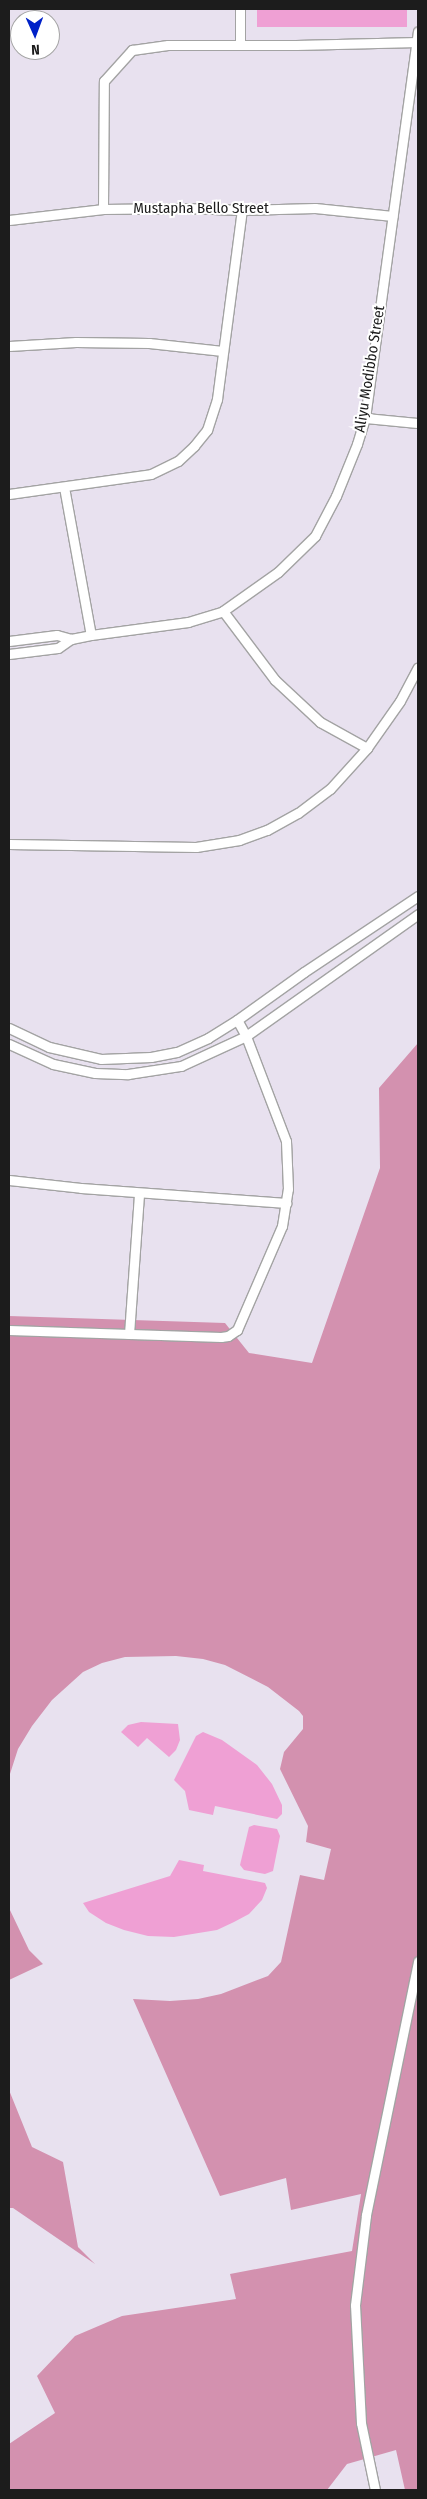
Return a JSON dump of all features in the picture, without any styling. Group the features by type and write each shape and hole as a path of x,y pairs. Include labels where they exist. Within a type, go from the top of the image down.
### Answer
{"street":[{"path":"240,9 240,45"},
{"name":"Aliyu Modibbo Street","path":"71,639 188,622 223,611 278,572 315,536 336,496 357,444 365,418 418,32"},
{"path":"103,209 104,81 132,50 168,45 418,42"},
{"name":"Mustapha Bello Street","path":"9,220 103,209 184,208 242,210 315,208 393,216"},
{"path":"9,494 151,474 178,461 194,446 207,430 217,399 242,210"},
{"path":"9,346 76,342 140,343 223,351"},
{"path":"365,418 418,423"},
{"path":"64,487 91,635"},
{"path":"223,611 275,680 320,722 367,748"},
{"path":"9,641 57,635 71,639"},
{"path":"9,654 58,648 71,639"},
{"path":"9,844 196,847 240,840 268,830 298,814 330,789 367,748 400,701 418,667"},
{"path":"9,1028 49,1047 101,1059 125,1060 177,1052 208,1038 237,1020 304,972 418,896"},
{"path":"9,1044 53,1064 95,1073 128,1074 181,1066 246,1036 418,914"},
{"path":"9,1330 228,1336 237,1330 282,1226 288,1189 286,1141 246,1036 237,1020"},
{"path":"9,1180 139,1193 286,1203"},
{"path":"128,1334 139,1193"},
{"path":"375,2490 361,2423 355,2305 366,2215 418,1961"}],"shaded area":[{"path":"257,9 407,9 407,27 257,27"},
{"path":"418,1043 418,2490 405,2490 396,2450 347,2464 327,2490 9,2490 9,2444 55,2413 37,2376 75,2336 122,2316 236,2299 230,2274 352,2251 361,2194 291,2210 286,2178 220,2196 133,1999 170,2001 198,1999 221,1994 268,1976 281,1962 300,1875 324,1880 331,1849 306,1842 308,1826 280,1769 284,1752 303,1729 303,1716 299,1711 268,1687 225,1665 203,1659 176,1656 125,1657 102,1663 83,1672 52,1700 32,1726 18,1749 9,1777 9,1316 225,1323 249,1353 312,1363 380,1168 379,1088"},
{"path":"141,1722 178,1724 180,1740 176,1750 169,1757 147,1738 138,1747 121,1732 128,1725"},
{"path":"203,1732 222,1740 257,1765 272,1784 282,1805 282,1814 277,1819 215,1806 213,1815 189,1810 185,1791 174,1780 196,1736"},
{"path":"254,1825 277,1829 280,1836 273,1871 265,1874 244,1870 240,1865 249,1827"},
{"path":"179,1860 204,1865 203,1871 265,1883 267,1888 262,1900 249,1914 234,1922 217,1930 174,1937 148,1936 124,1930 106,1923 89,1912 83,1903 170,1876"},
{"path":"9,1908 29,1950 43,1964 9,1980"},
{"path":"9,2090 32,2147 63,2162 78,2247 95,2264 13,2208 9,2208"}]}
